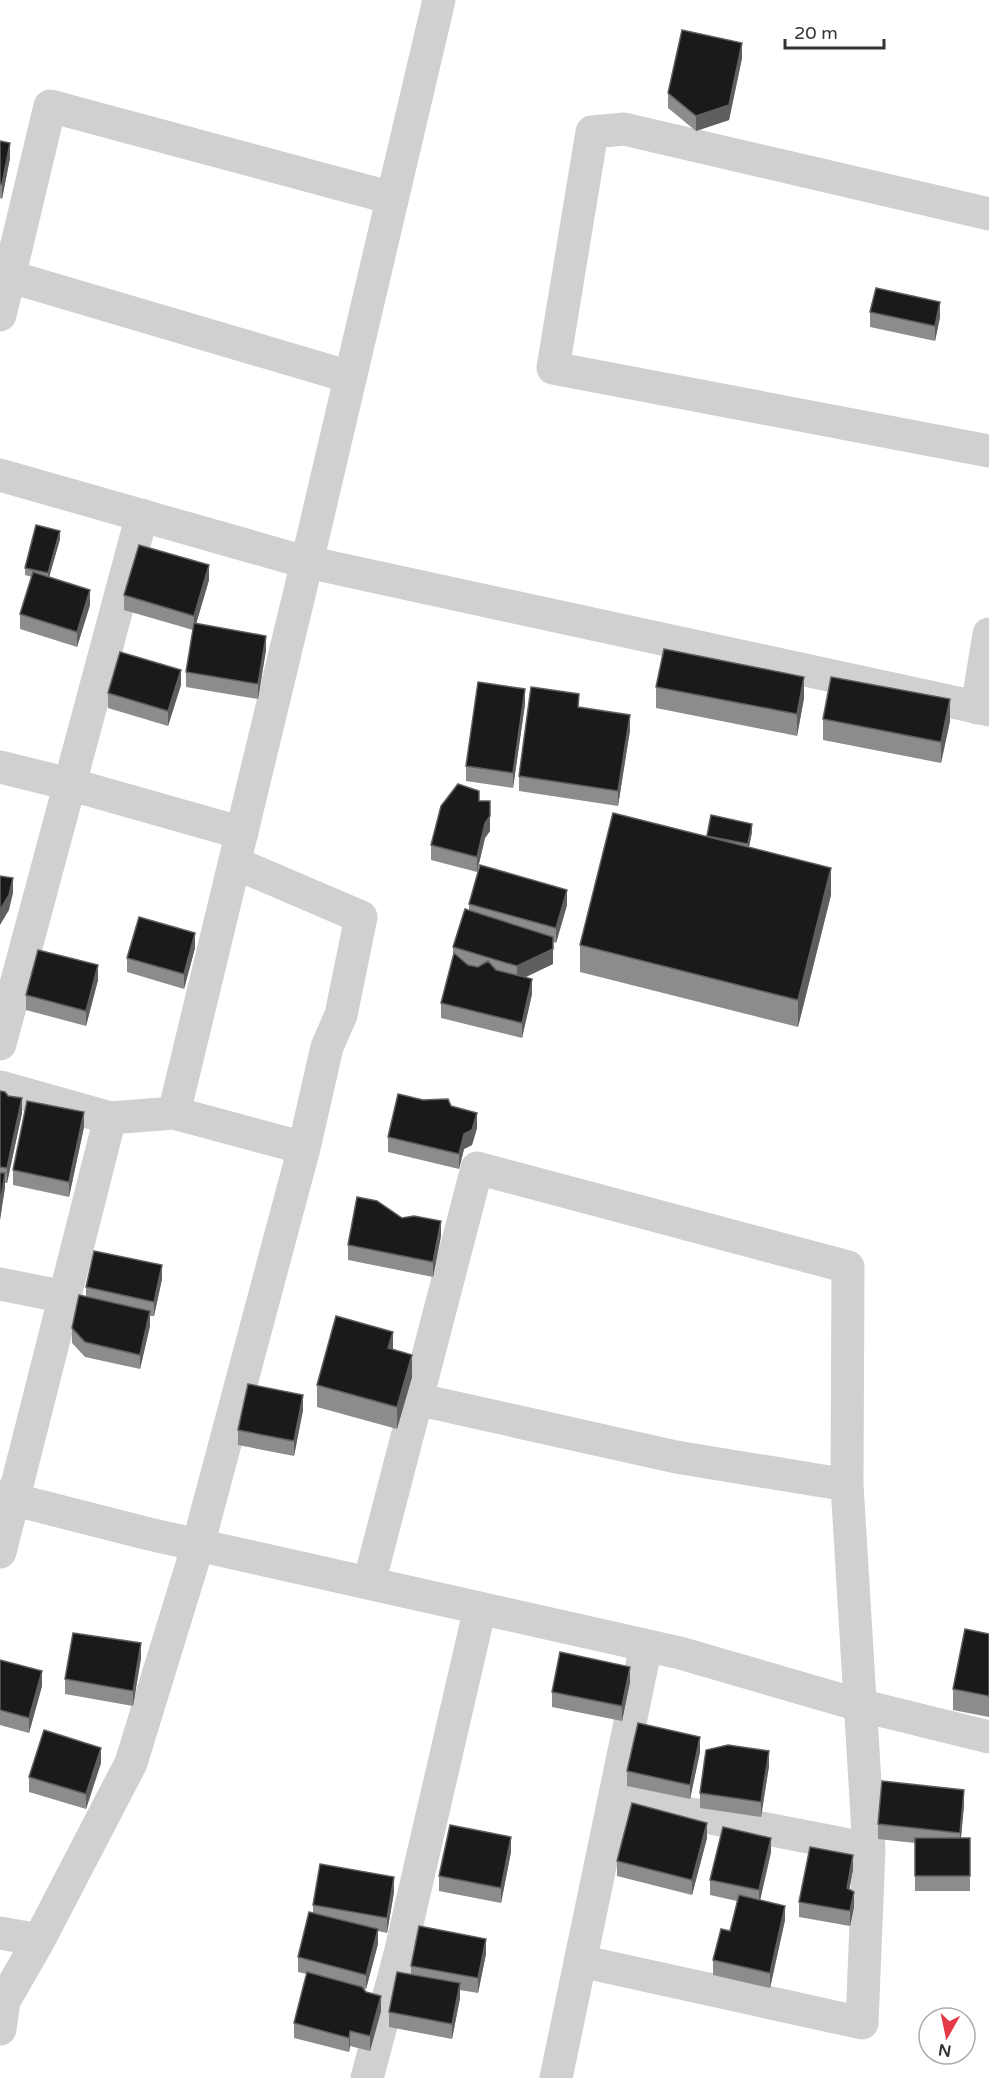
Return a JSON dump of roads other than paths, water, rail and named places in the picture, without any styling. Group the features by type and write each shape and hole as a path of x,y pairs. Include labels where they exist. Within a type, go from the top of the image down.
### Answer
{"street":[{"path":"174,1113 439,0"},
{"path":"0,315 50,106 392,198"},
{"path":"989,214 624,129 592,132 553,368 989,451"},
{"path":"8,276 350,377"},
{"path":"0,475 307,562 983,709 989,634"},
{"path":"0,1044 142,515"},
{"path":"0,767 69,784 238,848 361,917 340,1015 327,1047 304,1148 198,1545 131,1763 39,1940 4,2001 0,2029"},
{"path":"0,1087 110,1118 174,1113 304,1148"},
{"path":"0,1552 7,1497 65,1297 110,1118"},
{"path":"369,1583 477,1168 848,1267 847,1485 869,1849 862,2023 580,1961"},
{"path":"0,1284 65,1297"},
{"path":"416,1399 676,1457 847,1485"},
{"path":"7,1497 198,1545 680,1653 859,1705 989,1737"},
{"path":"367,2078 400,1954 480,1608"},
{"path":"556,2078 646,1646"},
{"path":"614,1799 869,1849"},
{"path":"0,1933 39,1940"}]}
